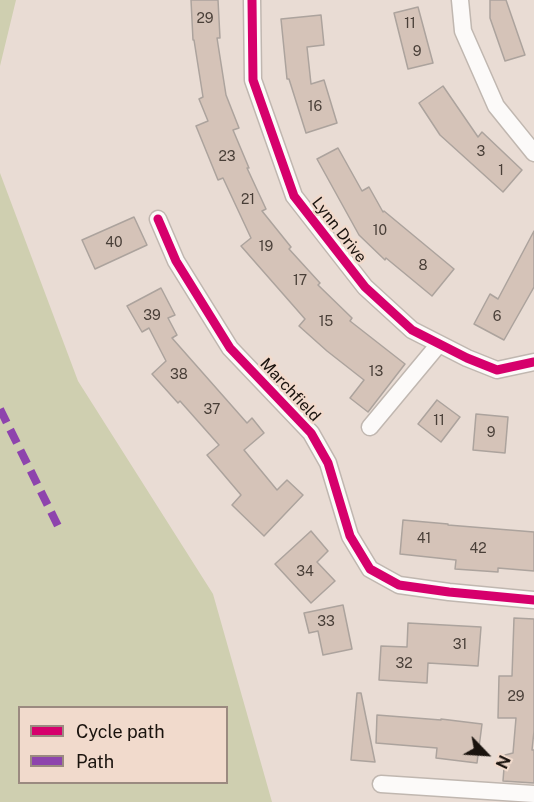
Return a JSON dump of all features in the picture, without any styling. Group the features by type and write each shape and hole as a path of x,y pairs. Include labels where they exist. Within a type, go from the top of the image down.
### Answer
{"street":[{"name":"Lynn Drive","path":"252,0 253,80 294,196 365,287 412,330 467,358 497,370 534,362"},
{"path":"460,0 463,31 496,106 534,153"},
{"name":"Marchfield","path":"158,219 176,261 230,348 311,433 328,463 350,536 370,569 399,585 534,600"},
{"path":"370,427 439,344"},
{"path":"381,784 534,794"}],"green space":[{"path":"0,0 16,0 0,66"},
{"path":"0,173 78,381 213,594 272,802 0,802"}],"building":[{"path":"191,0 218,0 220,38 217,38 226,95 239,128 233,130 266,209 262,211 291,247 289,249 320,283 318,285 352,318 350,321 405,364 368,412 350,398 364,380 299,326 305,319 241,246 251,238 223,178 218,180 196,126 208,121 199,99 203,97 193,40"},
{"path":"490,0 506,0 525,55 505,61 490,18"},
{"path":"418,7 433,63 408,69 394,13"},
{"path":"321,15 324,45 307,47 311,84 324,80 337,123 306,133 289,79 287,79 281,19"},
{"path":"443,86 478,137 482,132 522,170 503,192 440,135 419,103"},
{"path":"338,148 362,191 369,187 383,212 454,269 432,296 386,258 385,260 359,235 317,159"},
{"path":"134,217 147,245 95,269 82,240"},
{"path":"534,231 534,287 504,340 474,324 490,294 498,299"},
{"path":"161,288 175,315 168,318 177,335 172,338 247,423 252,418 264,433 244,450 277,490 287,480 303,495 264,536 232,505 241,495 207,455 219,445 180,401 178,403 152,374 166,361 149,328 142,332 127,306"},
{"path":"437,400 460,417 441,442 418,424"},
{"path":"476,414 508,417 505,453 473,450"},
{"path":"403,520 534,532 534,571 498,568 498,572 455,569 456,560 400,554"},
{"path":"311,531 328,551 317,562 335,581 311,603 275,564"},
{"path":"343,605 352,649 323,655 318,631 309,633 304,613"},
{"path":"514,618 534,619 532,750 534,750 534,783 503,781 505,755 513,753 516,718 498,718 499,676 512,676"},
{"path":"408,623 481,627 478,666 428,663 427,683 379,680 381,646 407,647"},
{"path":"357,693 361,693 375,762 351,760"},
{"path":"377,715 482,724 477,763 436,758 437,748 376,743"}],"marked path":[{"path":"0,409 60,530"}],"cycle path":[{"path":"252,0 253,80 294,196 365,287 412,330 467,358 497,370 534,362"},
{"path":"158,219 176,261 230,348 311,433 328,463 350,536 370,569 399,585 534,600"}]}
